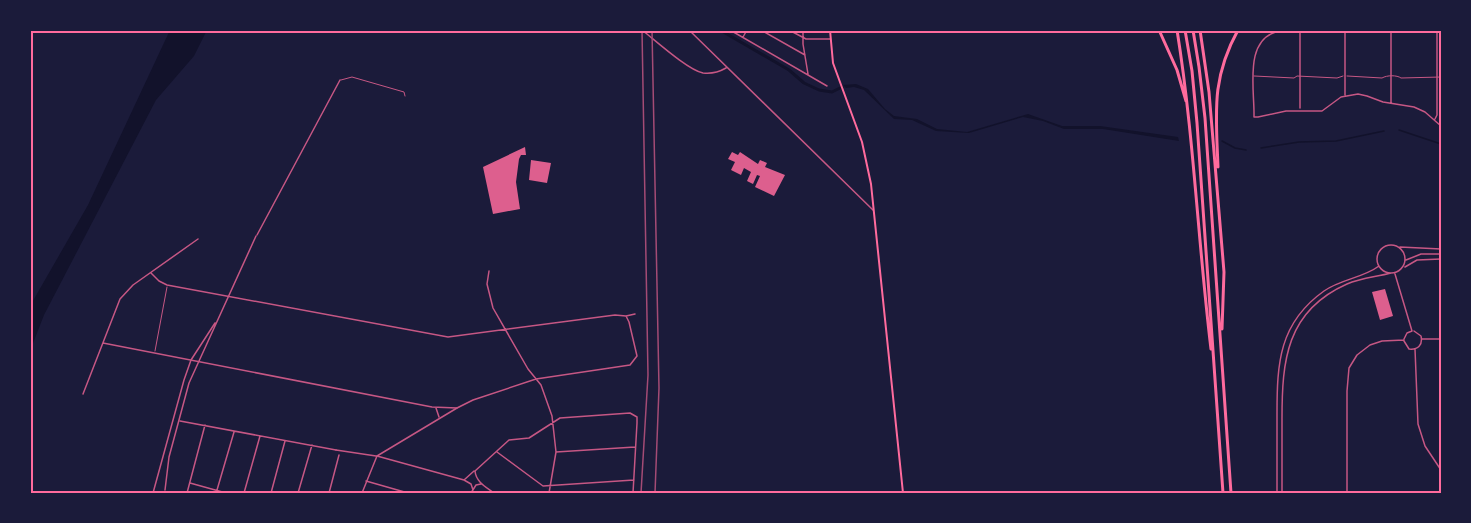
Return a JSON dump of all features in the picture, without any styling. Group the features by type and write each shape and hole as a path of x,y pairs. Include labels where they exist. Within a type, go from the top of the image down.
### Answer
{"highway":[{"path":"1159,30 1177,70 1187,108"},
{"path":"1176,30 1187,108 1198,240 1205,279 1215,384"},
{"path":"1185,30 1197,123 1223,493"},
{"path":"1193,30 1205,118 1231,493"},
{"path":"1200,30 1209,92 1224,272 1221,340"},
{"path":"1217,189 1217,90 1221,67 1238,30"}],"main road":[{"path":"830,30 833,63 867,156 903,493"}],"street":[{"path":"642,30 701,73 711,74 727,68"},
{"path":"689,30 873,210"},
{"path":"729,30 827,86"},
{"path":"743,37 747,30"},
{"path":"761,30 805,55"},
{"path":"789,30 803,38 830,39"},
{"path":"803,30 808,75"},
{"path":"1300,31 1300,110"},
{"path":"1345,31 1345,96"},
{"path":"1434,120 1437,115 1437,31"},
{"path":"1441,32 1275,32 1266,36 1256,50 1254,76 1254,117 1300,110 1322,111 1345,96 1363,95 1383,102 1414,107 1441,126"},
{"path":"1391,32 1391,103"},
{"path":"1254,76 1441,77"},
{"path":"165,493 167,464 189,383 256,236 340,80 352,77 404,92 405,96"},
{"path":"83,394 120,299 133,285 198,239"},
{"path":"1441,249 1389,245 1381,250 1377,259 1383,271 1391,273 1417,260 1441,259"},
{"path":"1398,247 1404,252 1405,260 1402,269"},
{"path":"1405,260 1421,254 1441,254"},
{"path":"1277,493 1277,379 1284,342 1301,312 1325,290 1379,266"},
{"path":"489,271 487,284 490,300 547,399 554,422 556,452 549,493"},
{"path":"151,273 167,285 441,336 635,314"},
{"path":"1282,493 1282,380 1285,357 1292,337 1308,312 1330,293 1348,284 1391,273"},
{"path":"1395,273 1412,331"},
{"path":"154,353 167,285"},
{"path":"362,493 376,456 472,400 536,379 633,363 637,356 626,316"},
{"path":"153,493 177,401 191,360 217,320"},
{"path":"1412,331 1418,332 1422,339 1420,346 1415,349 1407,347 1404,340 1406,335 1412,331"},
{"path":"1422,339 1441,339"},
{"path":"1347,493 1349,368 1357,355 1370,345 1382,341 1404,340"},
{"path":"104,343 432,407 457,408"},
{"path":"1415,349 1418,424 1425,446 1441,470"},
{"path":"432,407 438,411 439,418"},
{"path":"464,480 509,440 528,438 560,418 630,413 636,417 633,493"},
{"path":"179,420 376,456 464,480 471,484 473,489"},
{"path":"187,493 205,425"},
{"path":"217,490 234,431"},
{"path":"244,493 260,435"},
{"path":"271,493 286,440"},
{"path":"298,493 312,445"},
{"path":"556,452 636,447"},
{"path":"329,493 339,455 336,450"},
{"path":"339,455 347,451"},
{"path":"496,452 543,486 634,480"},
{"path":"475,471 475,477 481,484 494,493"},
{"path":"366,481 408,493"},
{"path":"190,483 226,493"},
{"path":"471,493 481,484"}],"shaded area":[{"path":"170,30 207,30 194,56 156,100 44,315 30,351 30,306 88,205"},
{"path":"856,84 868,89 894,116 917,119 937,129 967,132 1028,114 1062,126 1100,126 1178,137 1179,141 1103,129 1064,129 1023,117 969,133 936,131 912,120 894,119 864,90 854,87 846,88 843,85"}],"building":[{"path":"525,147 526,155 521,155 519,159 516,182 520,209 493,214 483,167"},
{"path":"732,152 738,155 740,152 758,164 760,160 767,163 765,167 785,175 774,196 755,187 760,176 757,175 753,184 747,181 751,172 744,168 741,175 731,170 735,162 728,159"},
{"path":"531,160 551,163 547,183 529,180"},
{"path":"1385,289 1393,316 1380,320 1372,292"}],"waterway":[{"path":"720,30 789,70 804,83 819,90 832,92 842,87"},
{"path":"1399,130 1441,144"},
{"path":"1261,148 1299,142 1336,141 1384,131"},
{"path":"1222,141 1235,148 1246,150"}],"railway":[{"path":"641,493 648,375 642,30"},
{"path":"652,30 659,388 655,493"}]}
